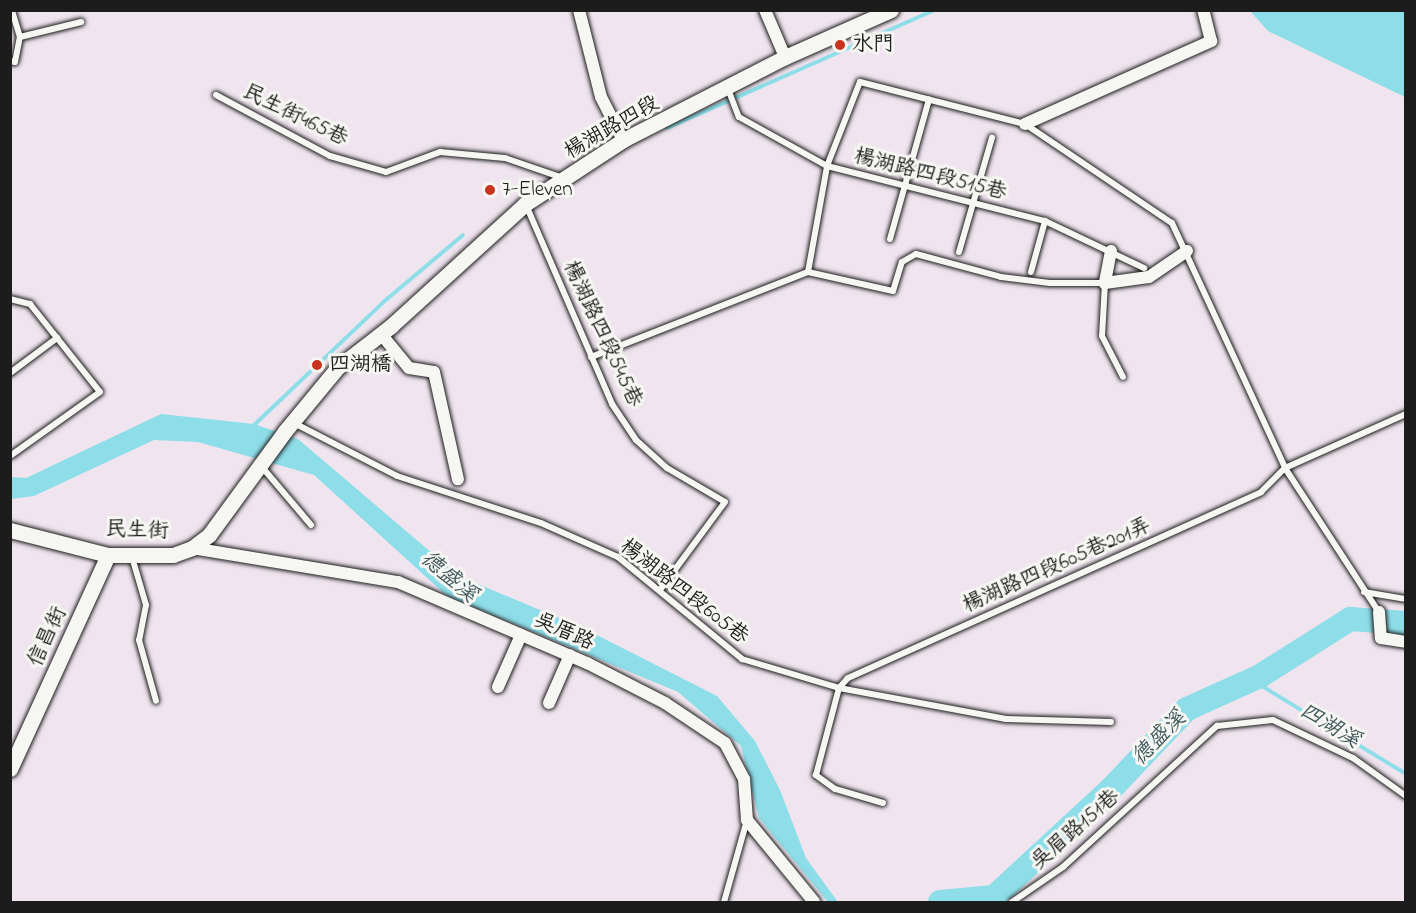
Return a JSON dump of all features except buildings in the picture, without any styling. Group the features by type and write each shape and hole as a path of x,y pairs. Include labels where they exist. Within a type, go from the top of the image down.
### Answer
{"street":[{"path":"579,10 601,97 623,140"},
{"path":"765,10 785,57"},
{"name":"楊湖路四段","path":"288,426 338,368 381,334 525,204 567,179 623,140 728,89 785,57 891,10"},
{"path":"1025,124 1211,41 1203,10"},
{"path":"1111,251 1105,283 1149,278 1187,251"},
{"path":"381,334 409,368 434,372 458,479"},
{"path":"259,464 288,426"},
{"name":"民生街","path":"10,530 108,555 173,555 192,548 209,535 259,464"},
{"name":"吳厝路","path":"192,548 398,582 570,655 665,703 724,743 744,779 747,820"},
{"name":"信昌街","path":"10,769 108,555"},
{"path":"1379,612 1381,638 1406,642"},
{"path":"498,687 521,634"},
{"path":"549,703 570,655"},
{"path":"747,820 814,903"}],"lane":[{"path":"10,62 15,62 20,37 12,10"},
{"path":"20,37 81,22"},
{"path":"808,272 827,166 860,82 1025,124 1172,223 1187,251 1285,468 1379,612"},
{"name":"楊湖路四段515巷","path":"728,89 739,117 827,166 1045,221 1144,268"},
{"name":"民生街465巷","path":"216,95 330,156 386,172 440,152 505,158 567,179"},
{"path":"890,239 929,99"},
{"path":"959,252 992,138"},
{"name":"楊湖路四段545巷","path":"525,204 612,404 636,440 667,468 725,502 660,590"},
{"path":"1031,272 1045,221"},
{"path":"591,357 808,272 893,291 902,262 916,254 1000,278 1050,283 1105,283 1102,336 1123,377"},
{"path":"10,299 30,304 100,392 10,456"},
{"path":"10,374 57,338"},
{"name":"楊湖路四段605巷201弄","path":"839,688 848,678 1260,492 1285,468 1406,414"},
{"name":"楊湖路四段605巷","path":"288,426 397,476 541,523 618,557 742,659 839,688 1006,719 1111,722"},
{"path":"259,464 311,525"},
{"path":"132,556 146,605 139,640 156,701"},
{"path":"1364,592 1406,600"},
{"path":"839,688 816,775 834,789 884,803"},
{"name":"吳眉路151巷","path":"1012,903 1063,867 1217,726 1273,720 1353,758 1406,796"},
{"path":"724,903 747,820"}],"water":[{"path":"1250,11 1405,11 1405,97 1268,31"},
{"path":"161,414 254,424 298,439 459,576 585,629 717,696 755,741 780,790 806,858 838,902 828,902 759,818 741,746 678,692 447,596 314,475 198,442 154,440 34,496 11,499 10,477 26,478"}],"waterway":[{"path":"667,128 935,10"},
{"path":"253,426 387,299 463,235"},
{"name":"德盛溪","path":"940,902 994,897 1110,790 1187,709 1260,676 1350,619 1406,623"},
{"name":"四湖溪","path":"1252,680 1406,774"}],"place":[{"name":"水門","path":"840,45"},
{"name":"7-Eleven","path":"490,190"},
{"name":"四湖橋","path":"317,365"}]}
